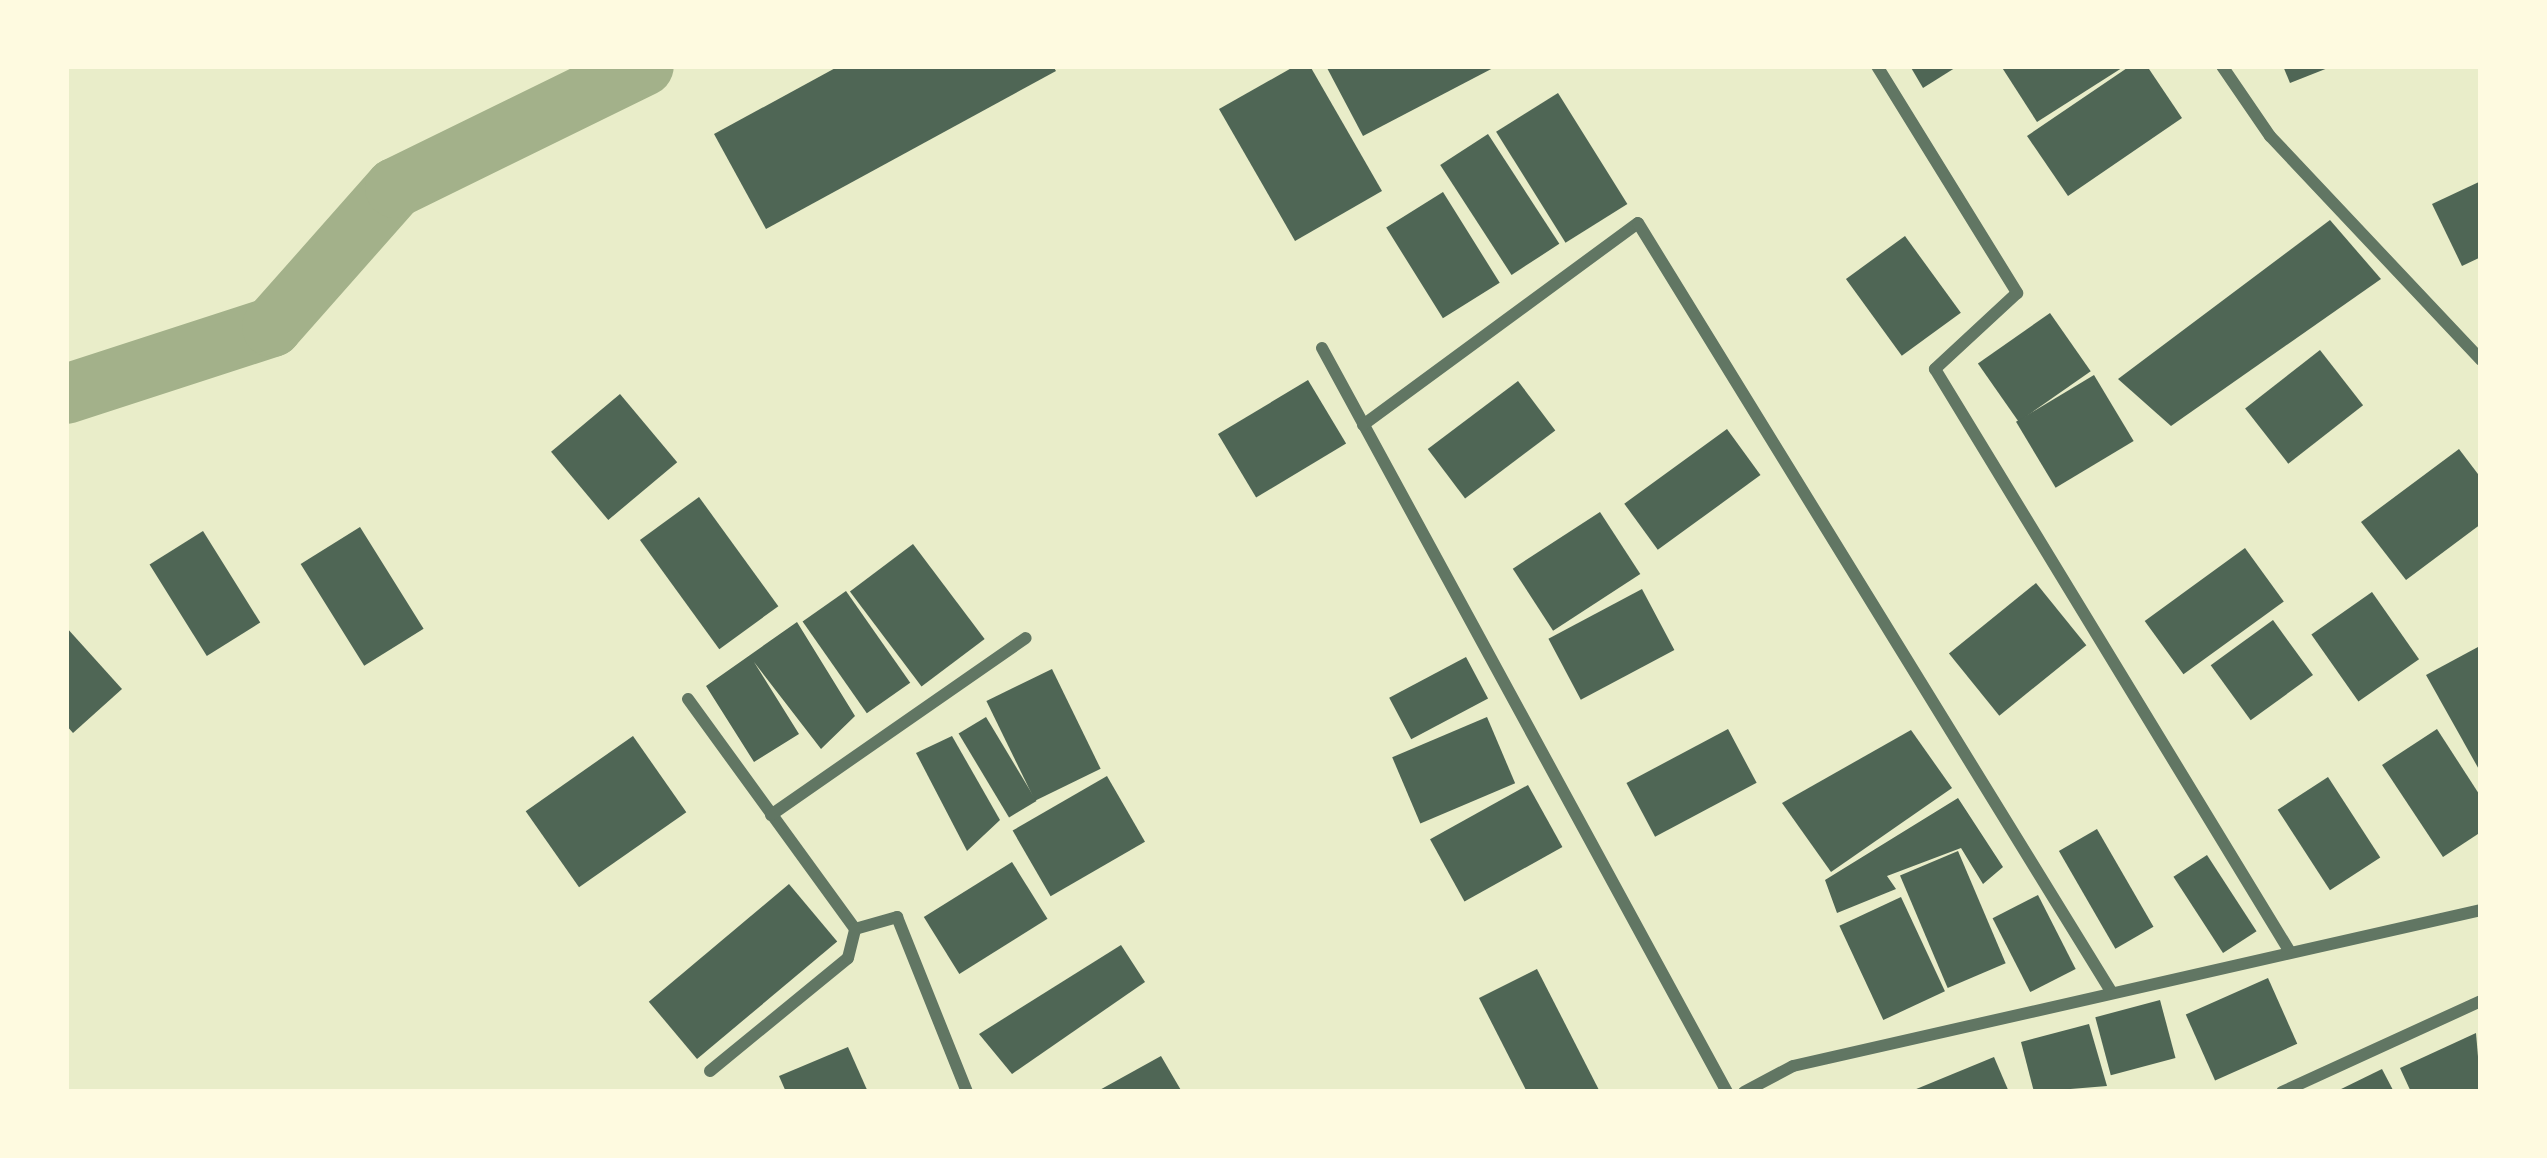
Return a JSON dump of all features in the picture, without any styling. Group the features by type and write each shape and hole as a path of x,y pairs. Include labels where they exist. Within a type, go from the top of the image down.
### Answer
{"street":[{"path":"1877,66 2017,292 1935,370 2290,952"},
{"path":"2222,66 2270,136 2481,360"},
{"path":"1363,425 1638,223 2112,993"},
{"path":"1322,348 1727,1092"},
{"path":"771,815 1026,638"},
{"path":"688,699 855,929 848,958 710,1071"},
{"path":"1744,1092 1793,1066 2481,910"},
{"path":"855,929 897,917 967,1092"},
{"path":"2282,1092 2481,1001"}],"building":[{"path":"839,66 1053,66 1056,71 766,229 714,134"},
{"path":"1295,66 1310,66 1382,191 1295,241 1219,109"},
{"path":"1326,66 1497,66 1363,136"},
{"path":"1910,66 1958,66 1923,88"},
{"path":"2001,66 2125,66 2037,122"},
{"path":"2130,66 2147,66 2182,118 2068,196 2027,136"},
{"path":"2283,66 2333,66 2290,83"},
{"path":"1558,93 1627,204 1566,243 1496,132"},
{"path":"1488,134 1559,244 1512,275 1440,165"},
{"path":"2481,181 2481,257 2462,266 2432,204"},
{"path":"1443,192 1500,283 1443,318 1386,228"},
{"path":"2330,220 2381,279 2171,426 2118,379"},
{"path":"1905,236 1961,313 1902,356 1846,279"},
{"path":"2050,313 2091,371 2019,422 1978,363"},
{"path":"2320,350 2363,405 2288,464 2245,408"},
{"path":"2094,375 2134,441 2056,488 2016,422"},
{"path":"1308,380 1346,443 1256,498 1218,434"},
{"path":"1518,381 1555,431 1465,499 1428,449"},
{"path":"620,394 677,462 608,520 551,452"},
{"path":"1727,429 1761,475 1658,550 1624,504"},
{"path":"2459,449 2481,478 2481,524 2406,580 2361,522"},
{"path":"699,497 778,606 719,649 640,540"},
{"path":"1600,512 1640,574 1553,631 1513,569"},
{"path":"360,527 424,629 364,666 301,564"},
{"path":"203,531 260,623 207,656 150,564"},
{"path":"913,544 985,639 922,687 850,592"},
{"path":"2245,548 2284,601 2183,674 2145,621"},
{"path":"2036,583 2086,645 1999,716 1949,653"},
{"path":"1642,589 1674,650 1581,700 1548,639"},
{"path":"846,591 910,683 867,713 803,621"},
{"path":"2372,592 2419,659 2358,702 2311,634"},
{"path":"2273,620 2313,675 2251,720 2211,665"},
{"path":"797,622 855,716 821,749 754,662 799,734 754,762 706,686"},
{"path":"66,627 122,689 73,733 66,725"},
{"path":"2478,647 2481,652 2481,773 2426,675"},
{"path":"1466,657 1488,698 1411,739 1389,698"},
{"path":"1052,669 1101,769 1035,801 986,701"},
{"path":"986,717 1036,801 1009,817 959,733"},
{"path":"1487,717 1515,783 1420,824 1392,757"},
{"path":"1728,729 1757,783 1655,837 1626,783"},
{"path":"2437,729 2481,797 2481,832 2443,857 2382,765"},
{"path":"1911,730 1952,788 1831,872 1782,803"},
{"path":"633,736 686,812 579,887 526,811"},
{"path":"952,736 1000,820 967,851 916,753"},
{"path":"1107,776 1145,842 1051,896 1013,830"},
{"path":"2328,777 2380,858 2330,890 2278,810"},
{"path":"1528,785 1562,847 1464,901 1430,839"},
{"path":"1958,798 2003,867 1983,884 1961,848 1887,876 1896,889 1837,913 1825,880"},
{"path":"2097,829 2154,927 2115,949 2059,851"},
{"path":"1958,851 2006,963 1948,988 1900,876"},
{"path":"2207,855 2257,931 2223,953 2173,877"},
{"path":"1012,862 1048,919 959,974 924,917"},
{"path":"789,884 837,941 697,1059 649,1002"},
{"path":"2038,895 2076,969 2030,992 1993,918"},
{"path":"1901,897 1945,991 1883,1020 1839,926"},
{"path":"1121,945 1145,982 1012,1074 979,1034"},
{"path":"1537,969 1600,1092 1527,1092 1479,998"},
{"path":"2268,978 2297,1044 2215,1080 2186,1015"},
{"path":"2160,1000 2176,1058 2111,1075 2095,1017"},
{"path":"2089,1024 2107,1086 2034,1092 2021,1042"},
{"path":"2476,1033 2481,1092 2411,1092 2400,1068"},
{"path":"848,1047 868,1092 786,1092 779,1076"},
{"path":"1161,1056 1182,1092 1096,1092"},
{"path":"1994,1057 2009,1092 1909,1092"},
{"path":"2382,1069 2394,1092 2335,1092"}],"waterway":[{"path":"66,394 272,327 395,188 644,66"}]}
